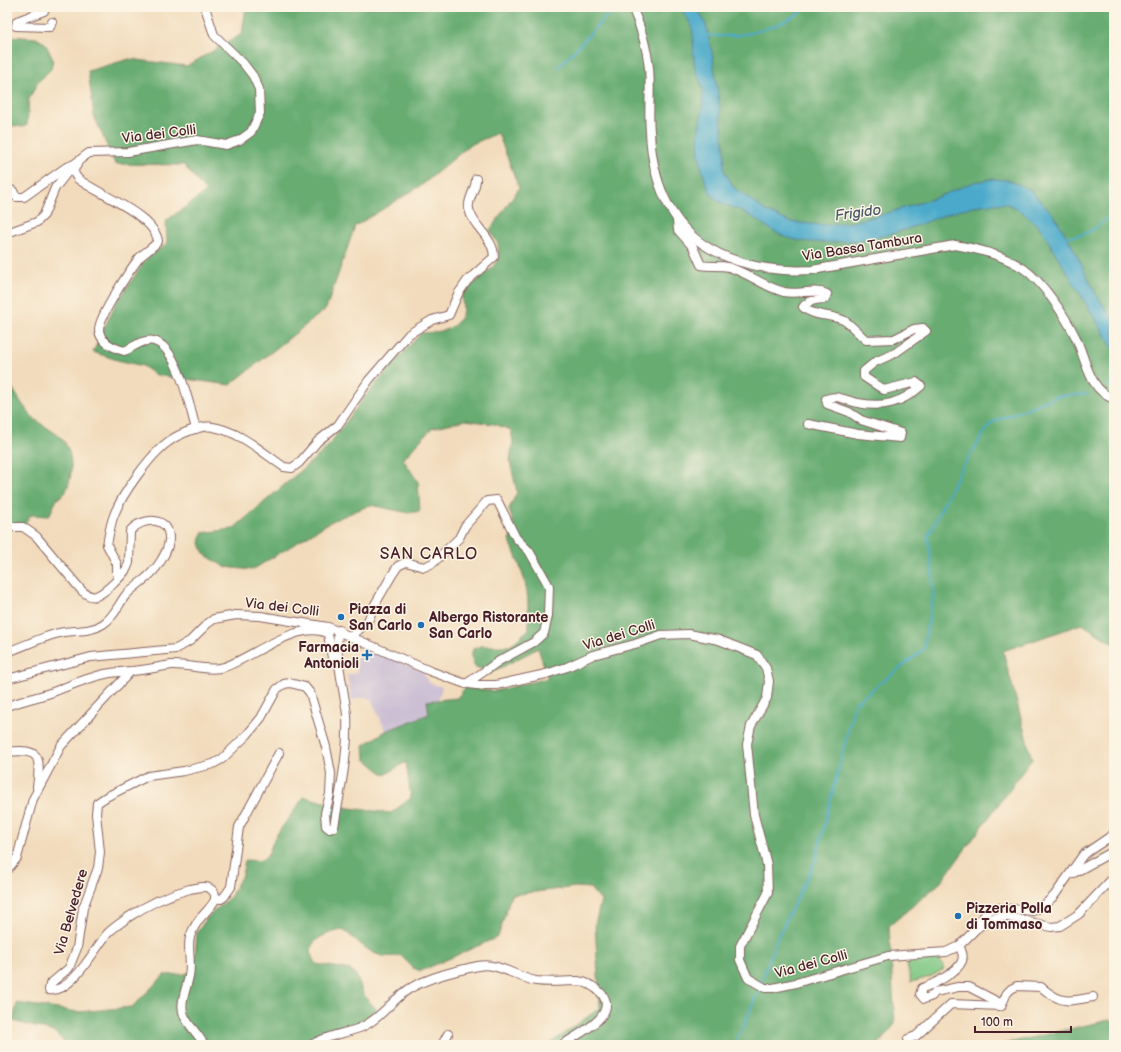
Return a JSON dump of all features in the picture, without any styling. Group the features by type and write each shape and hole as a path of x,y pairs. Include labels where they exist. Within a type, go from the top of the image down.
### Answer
{"street":[{"path":"46,7 44,12 17,21 16,26 50,27 52,22"},
{"name":"Via dei Colli","path":"7,233 36,222 44,215 55,188 74,165 89,153 128,152 197,140 226,145 240,140 250,132 260,113 259,89 253,76 243,63 214,35 205,7"},
{"name":"Via Bassa Tambura","path":"632,7 640,29 649,68 652,158 660,189 677,220 699,242 718,253 748,265 774,270 792,271 812,270 955,245 973,248 996,255 1024,269 1040,285 1062,314 1076,337 1087,371 1093,381 1112,399"},
{"path":"106,152 90,156 78,163 74,169 74,173 78,179 88,187 130,210 147,223 157,234 158,241 155,246 141,256 127,274 100,324 99,330 102,339 113,348 124,351 146,340 154,341 166,349 182,378 196,429"},
{"path":"7,188 13,191 16,196 24,197 64,168 74,165"},
{"path":"117,579 117,564 107,545 114,515 132,483 168,441 203,426 212,426 238,435 288,469 296,466 318,441 338,425 369,380 409,334 426,323 449,315 458,294 467,281 494,257 494,249 491,243 471,217 469,201 476,186 476,179"},
{"path":"677,220 678,230 693,247 701,265 714,268 727,267 747,274 773,289 786,292 812,293 821,291 827,294 825,299 805,303 803,307 806,310 844,321 866,340 894,339 914,329 923,328 926,332 895,353 875,362 864,371 864,377 884,390 916,382 921,386 916,390 892,404 881,406 858,403 833,396 826,399 827,404 848,412 861,420 901,433 900,438 858,434 808,424"},
{"path":"352,636 368,621 374,606 398,566 406,562 424,567 433,563 459,538 465,526 487,501 497,500 516,538 529,551 549,586 548,616 544,633 534,642 499,661 466,684"},
{"path":"7,527 23,527 36,536 87,595 96,596 128,568 130,563 130,534 133,528 148,520 158,520 164,524 168,532 169,540 166,550 148,577 125,596 111,618 91,630 64,632 7,652"},
{"name":"Via dei Colli","path":"7,678 91,657 176,649 190,641 206,624 224,616 260,616 316,624 339,630 387,653 466,684 496,685 546,674 567,667 593,655 635,644 661,635 689,634 719,640 757,655 766,668 768,686 767,698 751,726 747,744 754,815 768,865 769,880 768,893 740,946 740,960 748,978 765,988 773,988 796,983 888,956 917,952 934,954 956,947"},
{"name":"Via Belvedere","path":"215,898 212,890 204,886 174,893 156,900 114,927 107,933 88,962 76,975 57,989 49,990 50,984 69,968 77,948 83,908 98,868 100,852 96,814 97,803 148,776 184,771 213,764 222,759 247,735 261,718 277,690 284,684 297,684 305,687 310,693 314,704 331,773 330,794 325,813 326,826 330,829 334,827 347,752 346,715 339,659 339,630"},
{"path":"7,706 53,692 82,680 107,674 172,665 210,667 216,670 228,666 269,644 293,635 310,631 320,631 328,634 332,658 339,659"},
{"path":"7,870 17,858 33,799 61,746 131,671"},
{"path":"7,752 29,750 36,755 40,762 37,792"},
{"path":"204,1045 189,1025 183,1014 182,1006 190,974 190,939 199,919 214,903 215,898 221,899 224,897 231,887 239,827 279,753"},
{"path":"956,947 990,910 1000,908 1036,910 1054,896 1070,876 1083,855 1114,834"},
{"path":"1070,876 1089,863 1114,851"},
{"path":"956,947 976,929 990,919 999,916 1010,917 1051,927 1060,926 1079,914 1114,877"},
{"path":"956,947 962,952 963,961 960,965 951,973 922,988 920,994 924,999 932,996 935,992 958,986 969,987 998,1002 1001,1006"},
{"path":"311,1045 319,1040 363,1027 410,989 442,975 490,965 533,980 554,983 578,981 591,985 601,992 605,998 607,1006 601,1019 562,1045"},
{"path":"1001,1006 1007,993 1017,986 1041,987 1052,997 1061,1001 1093,997"},
{"path":"908,1039 916,1036 951,1004 1001,1006"},
{"path":"442,1045 448,1034"}],"shaded area":[{"path":"371,650 423,671 428,682 442,687 438,700 427,701 429,714 386,731 371,699 365,697 352,700 347,675 357,673 357,658"}],"green space":[{"path":"246,7 1114,7 1114,644 1082,624 1003,651 1032,759 941,882 889,926 895,1024 878,1045 548,1045 600,1008 595,924 601,901 590,888 576,887 511,895 498,937 421,971 413,968 400,955 391,957 376,954 343,930 322,936 313,944 311,950 316,964 351,970 357,977 363,994 377,1010 354,1025 323,1033 303,1045 68,1045 54,1032 13,1021 17,1003 78,1012 132,1007 164,975 185,974 194,970 197,932 208,917 231,896 242,875 245,860 259,861 267,857 275,837 304,797 349,808 391,813 411,798 406,762 385,775 365,759 364,745 386,731 429,714 427,701 457,698 465,688 495,691 548,678 538,648 487,675 482,669 475,667 471,656 473,649 480,646 510,646 529,629 526,585 520,565 509,539 515,528 509,509 517,492 510,461 513,441 511,430 494,424 465,420 432,428 403,459 418,482 420,511 409,513 370,505 332,521 252,570 225,567 204,554 200,543 202,533 233,529 326,449 366,395 421,333 445,330 450,328 459,320 463,310 461,295 492,268 499,258 498,244 490,230 519,188 498,133 470,145 422,185 355,226 326,309 230,385 156,375 143,366 117,360 93,352 115,305 147,258 167,244 166,221 206,192 184,165 115,164 94,116 88,71 129,59 187,66 242,34"},
{"path":"7,37 36,38 45,43 53,59 51,69 38,82 29,99 27,125 23,127 14,126 7,123"},
{"path":"7,376 23,406 36,420 64,441 70,455 71,471 65,493 57,499 49,516 31,515 22,526 7,529"},
{"path":"939,957 944,969 930,977 911,982 906,959"},
{"path":"1109,1020 1114,1022 1114,1045 999,1045"}],"water":[{"path":"677,7 697,7 706,25 712,52 720,108 725,153 724,170 734,188 766,211 790,222 824,225 852,222 891,212 935,198 974,182 993,179 1009,180 1030,190 1054,215 1070,242 1096,294 1114,321 1114,350 1041,229 1030,218 1007,204 979,205 966,208 881,237 856,241 815,242 785,237 773,231 751,216 714,198 708,189 699,154 698,136 703,104 703,91 695,68 692,28"}],"waterway":[{"path":"559,67 615,7"},
{"path":"706,35 733,36 747,34 785,21 809,7"},
{"path":"1066,237 1080,235 1093,230 1114,211"},
{"path":"1108,385 1114,383"},
{"path":"761,982 777,938 815,862 855,703 923,650 934,592 928,536 959,472 991,423 1058,396 1088,394"},
{"path":"733,1045 743,1028 760,986"}],"place":[{"name":"Piazza di San Carlo","path":"341,617"},
{"name":"Albergo Ristorante San Carlo","path":"421,625"},
{"name":"Farmacia Antonioli","path":"367,655"},
{"name":"Pizzeria Polla di Tommaso","path":"958,916"}],"district":[{"name":"SAN CARLO","path":"429,554"}],"water label":[{"name":"Frigido","path":"858,213"}]}
